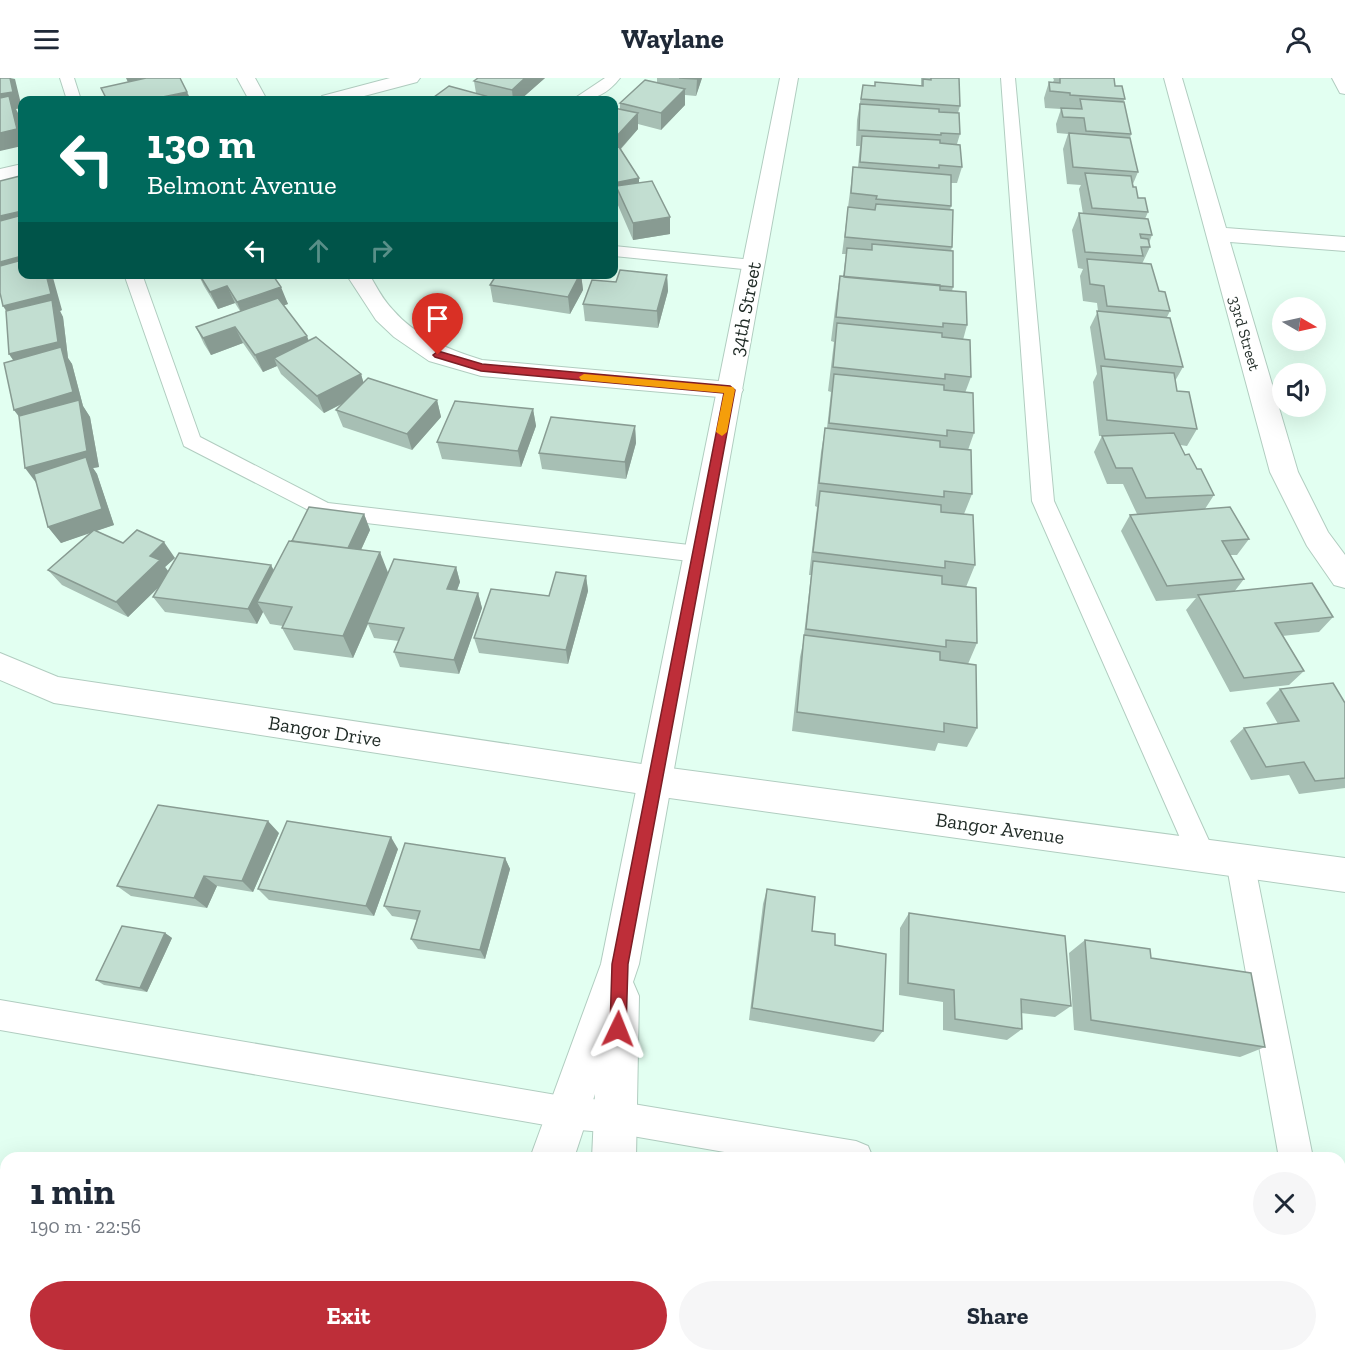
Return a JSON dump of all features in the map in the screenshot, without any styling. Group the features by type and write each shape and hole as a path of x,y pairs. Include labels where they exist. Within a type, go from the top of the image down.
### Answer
{"street":[{"path":"246,78 256,96"},
{"path":"344,96 411,78"},
{"name":"34th Street","path":"554,1152 620,964 789,78"},
{"name":"33rd Street","path":"1173,78 1284,472 1317,538 1345,577"},
{"path":"0,175 18,171"},
{"path":"1216,234 1345,244"},
{"path":"360,279 384,315 403,332 438,355 481,368 730,390"},
{"name":"Bangor Drive","path":"0,666 54,690 655,781"},
{"name":"Bangor Avenue","path":"655,781 1345,875"},
{"name":"34th Street","path":"614,1152 620,964"}],"lane":[{"path":"67,78 73,96"},
{"path":"586,96 605,86 613,78"},
{"path":"1008,78 1043,501 1202,856"},
{"path":"1339,78 1345,90"},
{"path":"618,251 753,265"},
{"path":"135,279 191,441 324,510 698,554"},
{"path":"1240,861 1295,1152"},
{"path":"0,1014 568,1113 615,1116 818,1152"}],"building":[{"path":"0,78 10,78 13,92 0,94"},
{"path":"146,78 180,78 187,92 168,96 105,96 101,88"},
{"path":"478,78 525,78 512,90 474,81"},
{"path":"931,78 959,78 960,106 861,99 863,85 875,86 875,82 923,86 923,79 931,80"},
{"path":"1060,78 1114,78 1115,86 1122,86 1125,99 1070,95 1070,93 1050,91 1049,82 1060,83"},
{"path":"645,80 685,89 661,113 620,103"},
{"path":"449,86 486,96 435,96"},
{"path":"9,96 17,129 0,133 0,98"},
{"path":"1080,99 1124,102 1131,134 1086,131 1084,118 1063,117 1061,108 1082,109"},
{"path":"860,104 939,109 939,112 959,113 960,134 859,130"},
{"path":"618,109 638,113 618,135"},
{"path":"1069,133 1130,138 1138,172 1073,167"},
{"path":"862,136 940,140 940,143 960,145 962,167 939,165 939,168 860,162"},
{"path":"619,147 639,178 618,182"},
{"path":"853,167 951,175 951,206 876,199 877,196 851,193"},
{"path":"1085,173 1131,176 1138,198 1145,198 1148,212 1092,208"},
{"path":"18,176 18,212 0,216 0,181"},
{"path":"652,181 670,217 633,223 618,186"},
{"path":"876,204 953,210 952,247 845,237 848,207 875,210"},
{"path":"1079,213 1148,219 1152,235 1140,234 1141,238 1148,239 1150,247 1141,247 1143,256 1085,252"},
{"path":"18,216 18,257 0,262 0,221"},
{"path":"872,244 953,251 953,287 844,277 847,248 872,250"},
{"path":"1087,259 1151,264 1159,291 1165,292 1170,311 1107,306 1104,286 1090,284"},
{"path":"18,261 18,279 47,279 51,294 3,306 0,293 0,266"},
{"path":"620,270 667,275 657,311 583,304 592,280 616,282"},
{"path":"840,276 940,285 940,290 966,292 967,325 943,323 943,327 836,317"},
{"path":"202,279 275,279 281,287 237,302 227,286 210,292"},
{"path":"494,279 577,279 568,297 490,285"},
{"path":"278,298 307,336 255,355 235,327 203,338 196,327"},
{"path":"52,300 58,342 9,354 6,311"},
{"path":"1097,311 1170,318 1183,367 1105,359"},
{"path":"837,323 942,333 942,337 970,340 971,377 945,374 945,379 833,367"},
{"path":"316,337 361,374 317,396 274,358"},
{"path":"61,347 73,392 14,410 4,363"},
{"path":"1101,366 1174,373 1177,391 1189,392 1197,429 1107,420"},
{"path":"834,374 944,385 944,390 973,393 974,433 947,430 947,436 829,423"},
{"path":"368,378 437,400 407,434 336,410"},
{"path":"79,400 87,451 25,468 19,416"},
{"path":"455,401 533,409 518,451 437,442"},
{"path":"551,417 635,426 625,462 539,453"},
{"path":"825,428 940,441 940,447 971,450 972,494 944,491 944,497 819,483"},
{"path":"1174,433 1185,455 1189,454 1197,469 1201,469 1214,495 1146,498 1132,468 1116,468 1102,436"},
{"path":"86,457 102,509 48,527 34,474"},
{"path":"820,491 941,505 941,512 973,515 975,565 945,561 945,568 813,552"},
{"path":"309,507 364,514 348,548 292,541"},
{"path":"1230,507 1249,539 1222,541 1244,579 1167,586 1130,515"},
{"path":"94,530 123,543 137,530 164,542 150,556 160,560 116,602 48,570"},
{"path":"289,541 380,552 343,636 282,628 292,607 257,602"},
{"path":"179,553 271,565 248,609 153,597"},
{"path":"394,559 456,567 447,589 478,593 454,660 394,652 404,628 367,623"},
{"path":"813,561 942,576 942,584 976,588 977,643 946,640 946,647 806,629"},
{"path":"556,572 586,576 566,650 474,638 491,589 549,596"},
{"path":"1312,583 1333,617 1275,623 1304,671 1244,678 1198,595"},
{"path":"804,635 940,652 940,660 976,665 977,728 944,723 944,732 797,712"},
{"path":"1333,683 1345,703 1345,778 1315,781 1304,762 1266,767 1244,728 1299,721 1280,689"},
{"path":"158,805 268,821 242,881 204,876 194,898 117,886"},
{"path":"287,821 391,837 366,906 258,889"},
{"path":"405,843 505,858 480,950 411,939 420,911 384,906"},
{"path":"767,889 815,897 812,931 835,934 835,945 886,954 883,1031 752,1008"},
{"path":"909,913 1065,936 1071,1006 1021,999 1022,1029 955,1019 954,990 908,983"},
{"path":"122,926 165,933 140,988 96,980"},
{"path":"1085,940 1150,949 1151,958 1251,973 1265,1047 1091,1020"}],"slow traffic":[{"path":"584,377 730,390 722,432"}],"route":[{"path":"438,355 481,368 730,390 620,964 618,1029"}]}
